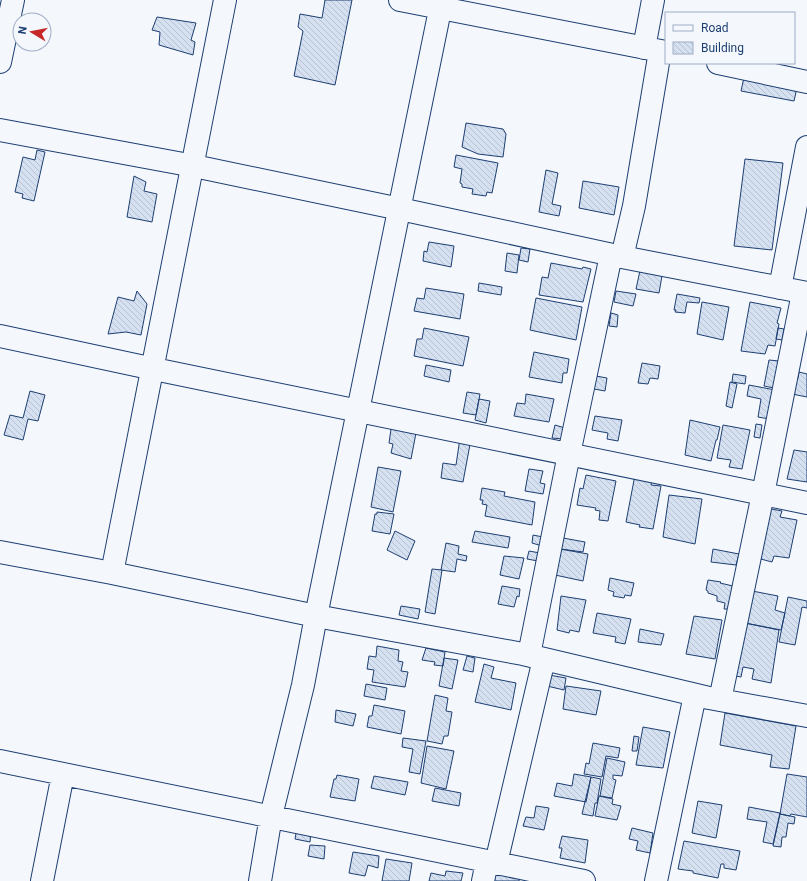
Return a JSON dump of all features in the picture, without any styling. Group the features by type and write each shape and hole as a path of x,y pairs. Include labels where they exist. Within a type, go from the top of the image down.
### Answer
{"street":[{"path":"0,62 13,0"},
{"path":"112,573 154,369 225,0"},
{"path":"400,0 442,4 657,50"},
{"path":"489,869 537,657 569,454 616,256 634,206 657,50 653,0"},
{"path":"260,881 271,816 303,685 442,4"},
{"path":"723,64 807,82"},
{"path":"0,130 194,166 616,256 805,293 720,700"},
{"path":"780,288 807,147"},
{"path":"0,336 807,503"},
{"path":"0,552 112,573 316,616 537,657 695,695 807,716"},
{"path":"656,881 695,695"},
{"path":"0,761 271,816 489,869 584,881"},
{"path":"42,881 63,774"}],"building":[{"path":"325,0 352,0 335,85 294,76 303,31 298,27 300,14 322,18"},
{"path":"157,17 196,23 191,40 195,42 193,55 159,45 160,32 152,30"},
{"path":"745,73 798,83 794,101 741,91"},
{"path":"466,123 503,129 506,134 503,157 478,154 462,147"},
{"path":"37,150 45,152 34,201 22,198 23,194 15,192 23,157 35,160"},
{"path":"456,155 498,163 492,193 487,192 486,196 472,194 473,189 462,187 462,184 460,183 462,169 454,167"},
{"path":"745,159 783,163 772,250 734,246"},
{"path":"546,170 558,173 552,204 561,206 559,216 539,212"},
{"path":"134,176 146,182 144,191 157,194 152,222 127,217"},
{"path":"583,181 619,187 614,215 579,208"},
{"path":"429,242 454,246 451,267 423,261 424,251 427,252"},
{"path":"521,248 530,249 528,262 519,260"},
{"path":"507,253 519,255 517,273 505,271"},
{"path":"551,263 582,269 583,267 591,269 583,302 539,295 542,277 548,278"},
{"path":"641,266 663,270 659,293 636,289"},
{"path":"479,283 502,287 501,295 478,291"},
{"path":"426,288 464,294 460,319 414,311 417,298 424,299"},
{"path":"137,291 147,304 141,335 126,332 108,334 118,297 134,301"},
{"path":"616,291 636,294 633,306 614,302"},
{"path":"677,294 700,298 699,303 687,302 685,313 675,312 676,310 674,310"},
{"path":"536,298 582,307 576,340 530,330"},
{"path":"702,302 729,307 723,340 697,334"},
{"path":"750,302 781,308 777,323 779,324 775,346 768,345 765,354 741,351"},
{"path":"611,313 618,315 617,327 609,326"},
{"path":"424,328 469,337 463,366 414,356 417,339 422,339"},
{"path":"778,328 784,329 782,340 776,339"},
{"path":"534,352 569,359 567,373 563,373 562,383 529,377"},
{"path":"769,360 779,361 774,388 764,386"},
{"path":"642,363 660,366 658,379 650,378 648,384 638,383"},
{"path":"426,365 451,370 449,382 424,376"},
{"path":"799,372 807,374 807,397 792,394 795,377 798,378"},
{"path":"733,374 746,376 745,384 732,382"},
{"path":"596,376 607,378 605,391 594,389"},
{"path":"730,382 737,384 732,408 726,406"},
{"path":"749,385 775,390 769,419 758,417 761,399 747,396"},
{"path":"30,391 45,395 38,421 28,419 23,440 4,435 10,415 23,418"},
{"path":"467,392 480,394 476,415 463,413"},
{"path":"526,394 554,399 549,422 514,416 517,403 525,404"},
{"path":"479,399 490,401 486,423 475,420"},
{"path":"595,416 622,420 618,441 607,439 608,433 592,430"},
{"path":"690,420 720,427 711,461 685,455"},
{"path":"756,424 762,425 760,438 754,437"},
{"path":"555,425 565,428 563,439 552,438"},
{"path":"723,425 750,430 742,469 729,467 731,460 717,458"},
{"path":"391,429 416,433 411,459 391,453 393,444 389,443"},
{"path":"460,438 471,439 463,482 441,478 443,463 456,465"},
{"path":"794,450 807,452 807,482 787,479"},
{"path":"378,467 401,471 393,512 371,507"},
{"path":"529,469 543,471 540,483 545,484 543,494 525,491"},
{"path":"586,475 616,481 608,521 599,520 600,511 595,510 596,508 577,505 580,488 583,489"},
{"path":"635,475 652,478 651,485 661,486 653,529 639,527 640,525 626,522"},
{"path":"482,488 505,492 504,496 535,502 532,525 485,516 487,505 482,504 483,500 480,500"},
{"path":"669,495 702,499 695,544 663,537"},
{"path":"766,508 782,511 780,517 797,520 789,558 774,556 772,562 757,558"},
{"path":"377,512 394,514 390,534 372,531 375,514 377,514"},
{"path":"395,531 415,541 407,560 387,550"},
{"path":"475,531 510,537 508,548 472,542"},
{"path":"533,535 543,537 542,546 532,543"},
{"path":"563,538 585,542 583,552 561,549"},
{"path":"446,543 459,546 458,554 467,556 466,561 457,559 455,572 441,570"},
{"path":"560,549 588,554 583,581 555,575"},
{"path":"713,549 739,554 736,565 711,562"},
{"path":"529,551 540,553 538,561 527,559"},
{"path":"504,556 524,558 519,579 500,575"},
{"path":"432,569 442,570 435,614 425,612"},
{"path":"610,578 634,583 631,596 625,595 624,598 613,596 614,592 608,590"},
{"path":"708,580 733,586 730,609 724,609 725,603 717,601 717,596 708,593 706,590"},
{"path":"502,586 520,589 519,597 517,596 514,607 498,604"},
{"path":"747,590 778,596 775,610 785,613 781,630 740,622"},
{"path":"561,596 586,600 579,632 570,630 569,633 557,630"},
{"path":"788,597 807,601 807,608 802,607 795,645 779,642"},
{"path":"401,606 420,609 418,619 399,615"},
{"path":"597,613 631,619 625,644 615,642 616,637 593,633"},
{"path":"694,616 722,620 715,659 686,654"},
{"path":"740,622 779,630 771,683 752,679 754,669 743,667 741,677 730,675"},
{"path":"640,629 664,634 661,645 638,642"},
{"path":"377,646 399,650 398,661 403,662 401,671 408,672 405,687 372,682 374,670 367,669 369,656 376,657"},
{"path":"426,648 445,652 443,666 434,665 435,662 422,660"},
{"path":"467,656 475,658 473,672 463,670"},
{"path":"444,658 458,660 452,689 439,686"},
{"path":"484,664 494,667 491,678 516,683 511,710 475,702"},
{"path":"549,675 566,678 564,690 547,686"},
{"path":"366,684 387,688 385,700 364,696"},
{"path":"566,686 601,691 596,715 563,709"},
{"path":"435,695 448,698 446,711 452,712 448,736 444,736 442,744 427,741"},
{"path":"374,705 405,711 401,734 367,727 369,716 372,716"},
{"path":"336,710 356,714 353,726 335,722"},
{"path":"725,713 796,726 789,769 770,767 772,755 720,745"},
{"path":"643,727 670,732 663,768 636,765"},
{"path":"634,736 639,737 637,751 632,751"},
{"path":"403,738 426,741 420,774 409,772 413,749 402,747"},
{"path":"593,743 620,748 618,758 606,756 602,777 584,774 586,763 589,764"},
{"path":"427,746 454,751 446,789 421,783"},
{"path":"607,758 625,762 622,776 613,775 613,779 616,780 612,798 600,796"},
{"path":"574,774 591,777 586,802 554,796 557,783 572,786"},
{"path":"787,774 807,777 807,817 791,814 790,816 780,814"},
{"path":"337,775 359,779 355,801 330,797 334,779 336,779"},
{"path":"374,776 408,782 405,795 371,788"},
{"path":"591,777 601,779 593,816 582,814"},
{"path":"435,788 461,793 459,806 432,801"},
{"path":"599,796 613,799 612,804 621,806 617,820 595,816"},
{"path":"698,801 722,805 716,838 692,833"},
{"path":"536,806 549,808 544,830 523,826 526,817 534,818"},
{"path":"749,807 780,813 773,844 763,842 767,822 747,819"},
{"path":"780,814 795,817 794,824 788,823 786,837 782,837 781,847 773,846"},
{"path":"297,828 311,831 310,842 295,839"},
{"path":"632,828 653,833 650,853 636,850 638,841 629,839"},
{"path":"562,836 588,840 585,863 560,858 562,848 559,848"},
{"path":"684,841 740,851 736,870 724,868 724,864 721,864 718,878 693,873 693,871 678,869"},
{"path":"310,845 325,846 324,859 308,856"},
{"path":"353,852 379,856 378,868 368,865 365,876 349,873"},
{"path":"386,859 412,863 409,881 382,881"},
{"path":"446,871 463,873 461,881 429,881 431,873 445,876"},
{"path":"496,872 520,876 519,881 494,881"}]}
